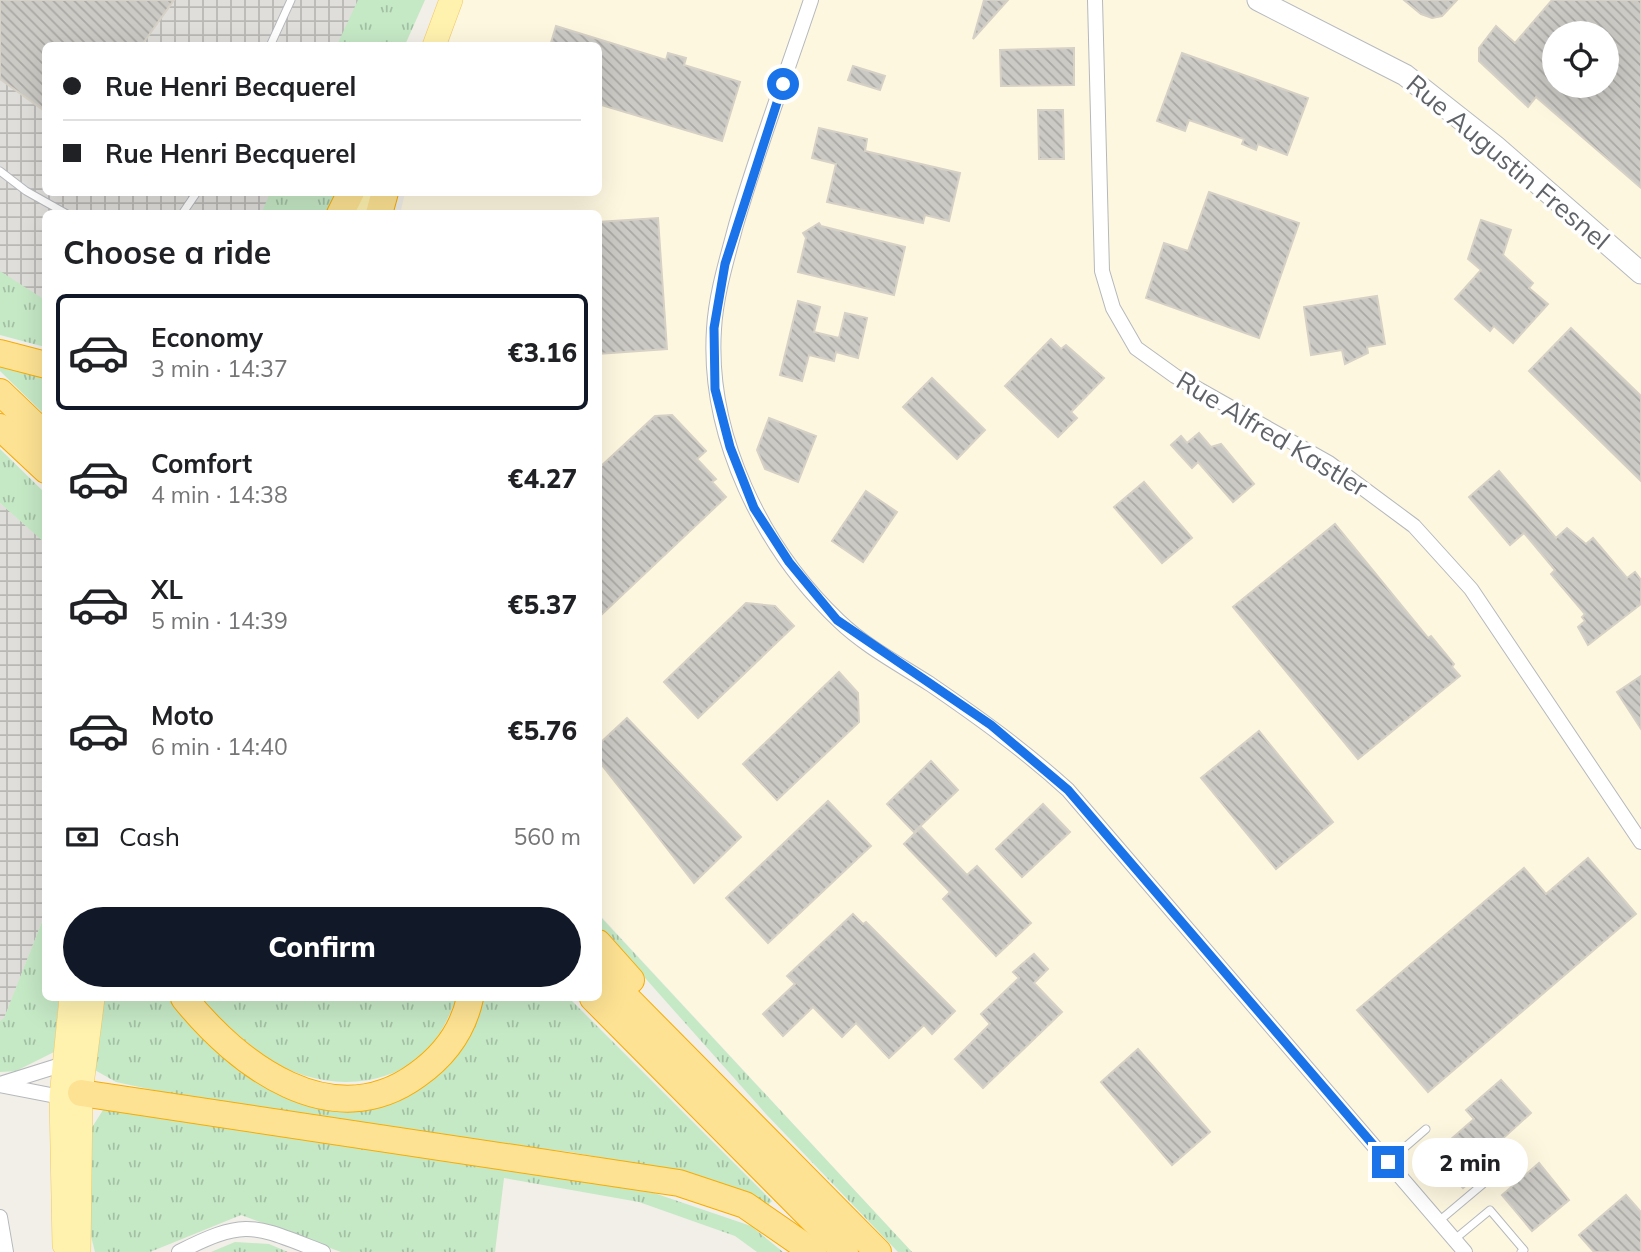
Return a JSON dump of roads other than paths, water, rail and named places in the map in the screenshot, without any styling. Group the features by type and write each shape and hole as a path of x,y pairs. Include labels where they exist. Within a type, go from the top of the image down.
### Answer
{"highway":[{"path":"0,353 42,364"},
{"path":"0,393 42,432"},
{"path":"0,427 42,466"},
{"path":"602,948 759,1130"},
{"path":"602,973 878,1252"},
{"path":"187,1001 215,1033 277,1080 312,1094 344,1099 376,1094 406,1083 431,1065 452,1042 469,1001"},
{"path":"596,1001 845,1252"},
{"path":"71,1095 680,1183 745,1205 813,1252"}],"main road":[{"path":"423,42 438,0"},
{"path":"435,42 451,0"},
{"path":"71,1001 64,1064 71,1095 79,1252"},
{"path":"64,1252 71,1095 92,1001"}],"street":[{"path":"811,0 744,197 725,264 714,328 715,389 730,447 754,508 789,562 837,620 991,725 1068,790 1465,1252"},
{"name":"Rue Alfred Kastler","path":"1096,0 1102,271 1113,308 1136,348 1175,376 1329,463 1414,526 1471,589 1641,842"},
{"name":"Rue Augustin Fresnel","path":"1258,0 1405,75 1496,146 1641,273"},
{"path":"0,1084 64,1064"},
{"path":"0,1084 71,1095"},
{"path":"0,1217 6,1252"},
{"path":"179,1252 220,1231 250,1227 323,1252"}],"lane":[{"path":"272,42 291,0"},
{"path":"0,171 26,191 60,210"},
{"path":"1388,1162 1426,1129"},
{"path":"1439,1221 1483,1184 1504,1153"},
{"path":"1454,1239 1490,1210 1524,1250 1521,1252"}]}
